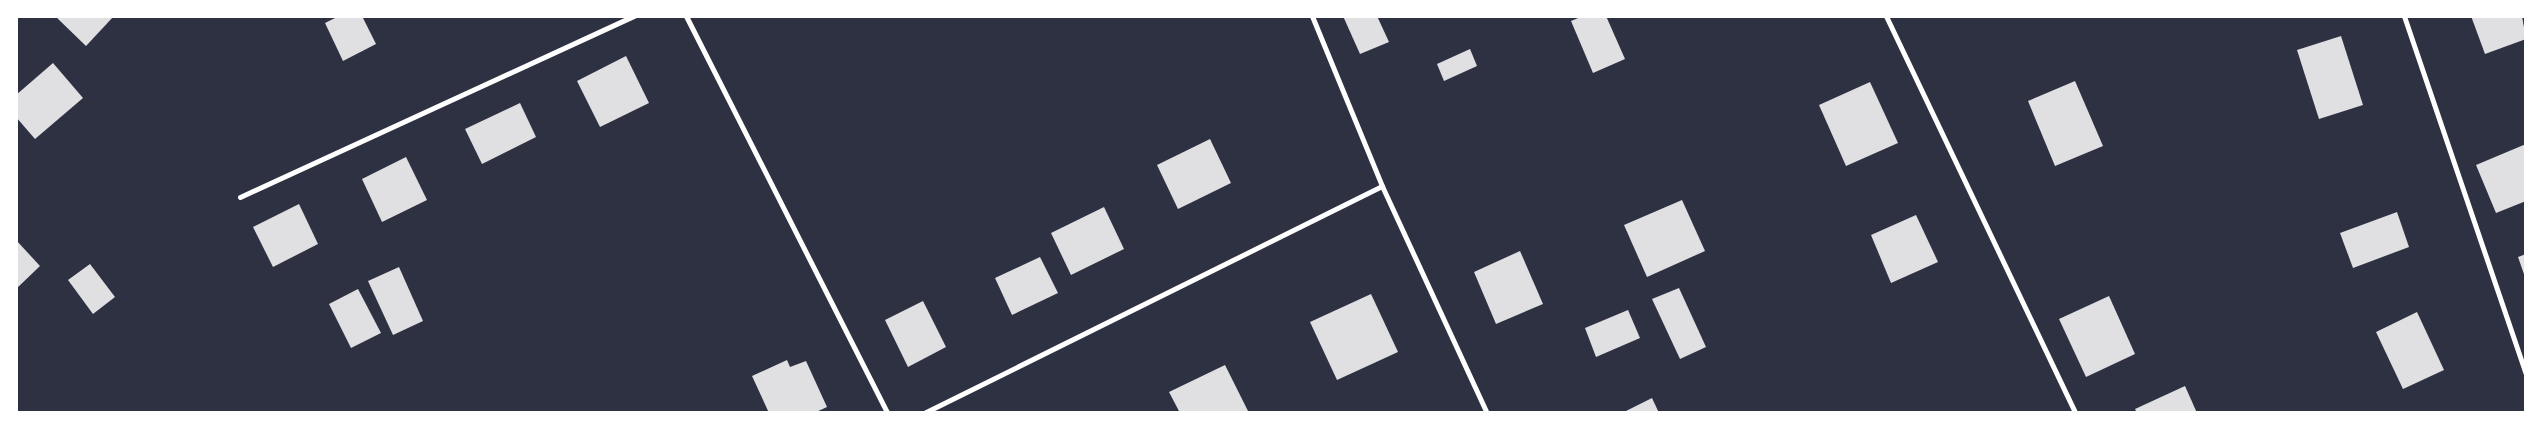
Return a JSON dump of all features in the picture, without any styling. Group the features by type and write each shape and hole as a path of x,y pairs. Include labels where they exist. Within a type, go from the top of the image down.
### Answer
{"street":[{"path":"240,197 634,16"},
{"path":"686,16 887,413"},
{"path":"1312,16 1382,186 1487,413"},
{"path":"1886,16 2075,413"},
{"path":"2404,16 2526,375"},
{"path":"924,413 1382,186"}],"building":[{"path":"55,16 114,16 86,46"},
{"path":"339,16 362,16 376,44 343,61 325,23"},
{"path":"1343,16 1377,16 1389,42 1360,54"},
{"path":"1583,16 1606,16 1625,59 1593,73 1571,21"},
{"path":"2471,16 2522,16 2526,39 2485,54"},
{"path":"2341,36 2363,105 2319,119 2297,50"},
{"path":"1470,49 1477,66 1444,81 1437,64"},
{"path":"626,56 649,103 600,127 577,81"},
{"path":"53,63 83,98 35,139 16,117 16,95"},
{"path":"2075,81 2103,146 2055,166 2028,101"},
{"path":"1870,82 1898,143 1846,166 1819,105"},
{"path":"520,103 536,137 482,164 465,129"},
{"path":"1210,139 1231,183 1178,209 1157,165"},
{"path":"2526,144 2526,201 2496,213 2476,165"},
{"path":"406,157 427,200 382,222 362,179"},
{"path":"1682,200 1705,251 1647,277 1624,225"},
{"path":"299,204 318,244 273,267 253,227"},
{"path":"1104,207 1124,249 1071,275 1051,233"},
{"path":"2397,212 2409,247 2353,268 2340,233"},
{"path":"1916,215 1938,262 1891,283 1871,235"},
{"path":"16,240 40,266 16,289"},
{"path":"1520,251 1543,304 1496,324 1474,272"},
{"path":"2526,254 2526,277 2525,277 2518,257"},
{"path":"1040,257 1058,293 1012,315 995,278"},
{"path":"90,264 115,297 93,314 68,280"},
{"path":"399,267 423,321 393,335 368,281"},
{"path":"1679,288 1706,347 1680,359 1652,299"},
{"path":"358,289 381,333 351,348 329,304"},
{"path":"1371,294 1398,352 1337,380 1310,322"},
{"path":"2109,296 2135,354 2086,377 2059,319"},
{"path":"923,301 946,347 908,367 885,320"},
{"path":"1628,310 1640,338 1596,357 1585,328"},
{"path":"2417,312 2444,370 2403,389 2376,332"},
{"path":"787,360 790,367 806,361 827,407 814,413 769,413 752,376"},
{"path":"1225,365 1249,413 1180,413 1169,392"},
{"path":"2185,386 2197,413 2137,413 2135,409"},
{"path":"1652,398 1659,413 1622,413"}]}
